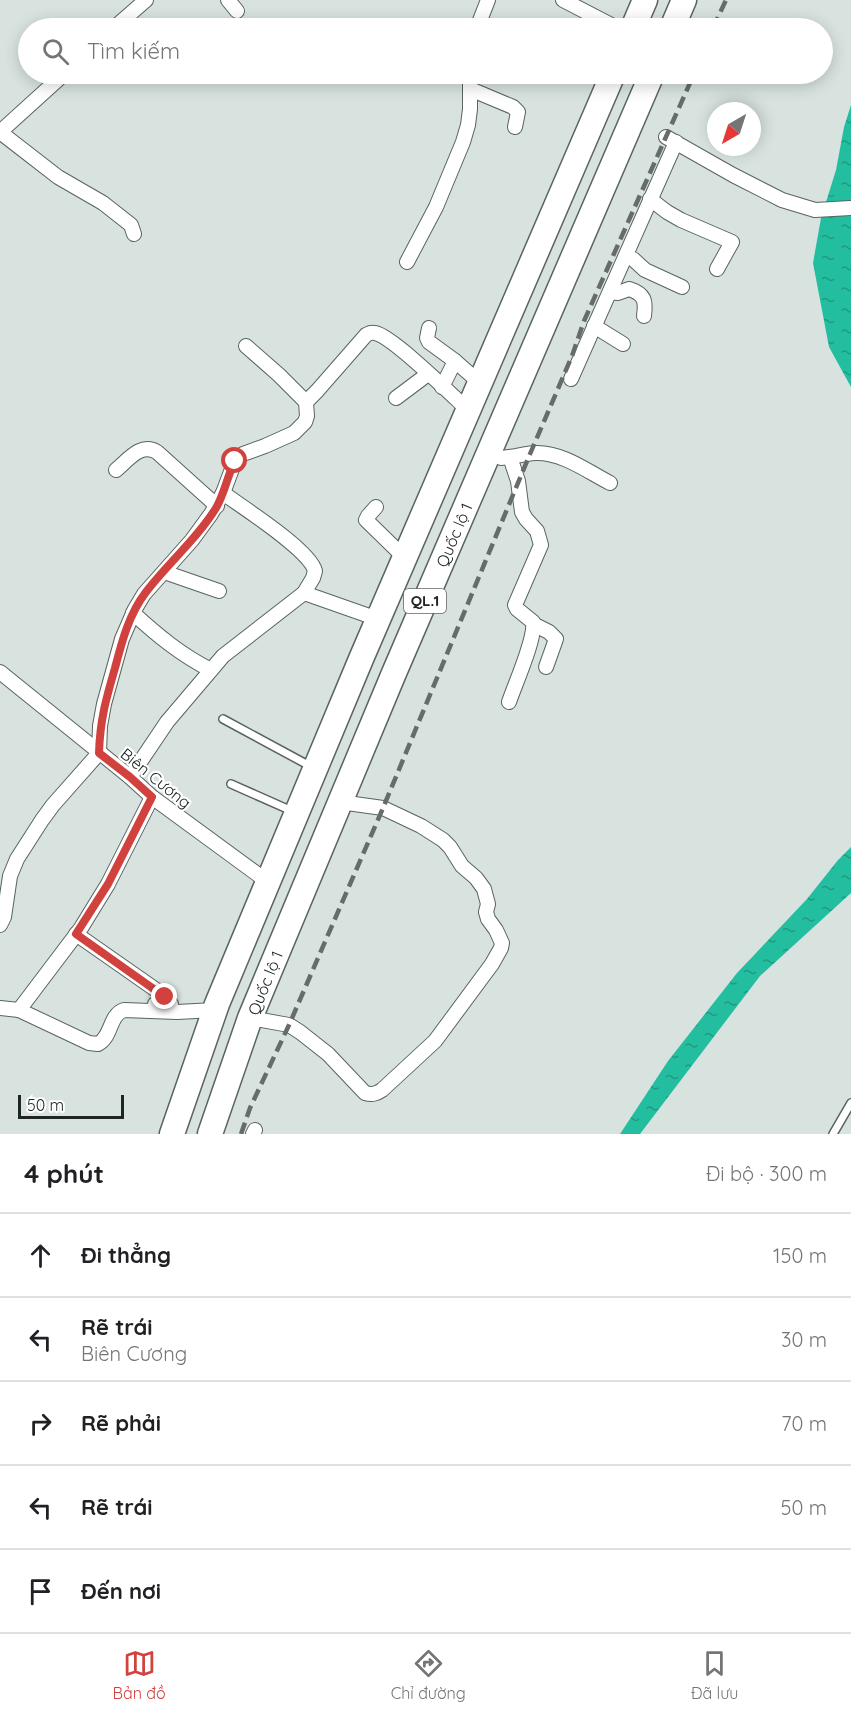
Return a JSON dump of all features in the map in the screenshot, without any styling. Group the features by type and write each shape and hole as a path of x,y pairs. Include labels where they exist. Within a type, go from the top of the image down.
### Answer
{"highway":[{"path":"637,18 645,0"},
{"path":"676,18 684,0"},
{"name":"QL.1","path":"172,1134 215,1010 268,882 378,619 609,84"},
{"name":"Quốc lộ 1","path":"210,1134 250,1018 340,802 499,457 648,84"}],"street":[{"path":"119,18 131,0"},
{"path":"125,18 146,0"},
{"path":"228,0 237,11"},
{"path":"481,18 488,0"},
{"path":"563,0 598,18"},
{"path":"53,84 0,132 58,177 103,203 131,225 134,234"},
{"path":"407,262 436,207 463,142 468,125 470,84"},
{"path":"470,89 513,107 518,112 514,127"},
{"path":"571,379 650,199 671,139 766,192 803,207 821,211 851,208"},
{"path":"650,199 681,220 732,242 717,269"},
{"path":"626,256 645,270 682,287"},
{"path":"610,292 618,293 629,289 640,295 646,304 644,316"},
{"path":"594,326 623,344"},
{"path":"429,328 427,338 429,342 480,383"},
{"path":"306,402 370,333 375,333 387,340 468,410"},
{"path":"0,925 4,917 5,873 18,860 42,820 99,753 104,704 122,639 144,594 192,540 220,500 232,467 239,456 294,433 307,416 306,402 246,346"},
{"path":"442,387 455,361"},
{"path":"396,398 428,374"},
{"path":"116,470 139,450 145,447 151,448 220,500 294,545 310,560 315,570 304,592 223,656 167,722 130,777"},
{"path":"499,457 549,454 560,457 610,483"},
{"path":"499,457 518,481 522,512 537,531 541,545 515,604 517,609 535,625 549,632 556,639 546,667"},
{"path":"376,507 366,520 405,558"},
{"path":"164,572 219,591"},
{"path":"304,592 378,619"},
{"path":"133,613 181,653 211,670"},
{"path":"509,702 535,625"},
{"name":"Biên Cương","path":"0,672 152,797 268,882"},
{"path":"19,1010 76,934 108,884 152,797"},
{"path":"250,1018 289,1025 328,1054 365,1093 376,1093 435,1041 492,964 501,948 500,937 488,919 486,912 488,904 484,889 476,878 462,866 443,840 421,826 382,808 340,802"},
{"path":"76,934 159,992 171,1004 126,1003"},
{"path":"0,1008 19,1010 89,1043 98,1044 105,1038 115,1016 120,1011 215,1010"}],"lane":[{"path":"223,719 315,769"},
{"path":"231,784 297,813"},
{"path":"832,1134 851,1103"}],"water":[{"path":"851,105 851,387 829,347 813,263 821,218 836,170 844,127"},
{"path":"851,847 851,893 760,976 640,1134 620,1134 668,1061 737,973 807,899"}],"railway":[{"path":"718,18 726,0"},
{"path":"241,1134 250,1108 289,1025 383,808 572,356 584,321 690,84"}],"route":[{"path":"165,997 76,934 108,884 152,797 99,753 100,726 122,639 135,609 144,594 192,540 217,506 235,461"}]}
